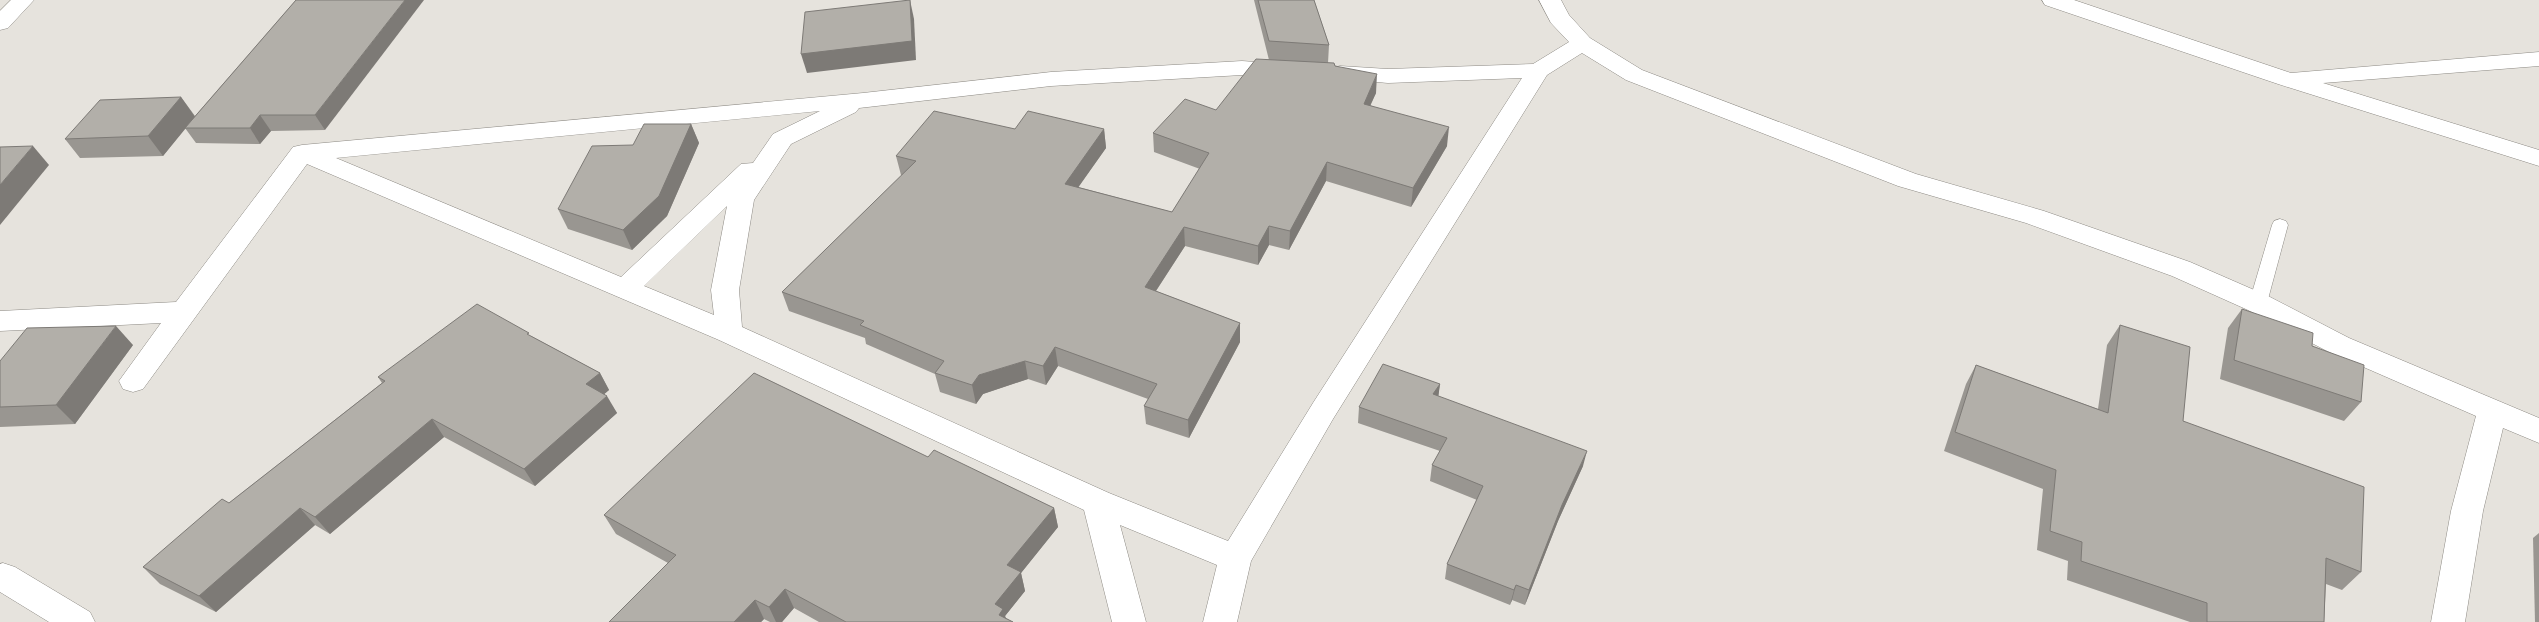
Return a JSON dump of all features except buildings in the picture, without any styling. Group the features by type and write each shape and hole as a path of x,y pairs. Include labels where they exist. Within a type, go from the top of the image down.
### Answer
{"street":[{"path":"0,23 23,0"},
{"path":"1550,0 1559,18 1582,44 1634,75 1907,180 2035,217 2172,266 2258,303 2339,345 2539,431"},
{"path":"2053,0 2286,79 2539,158"},
{"path":"1220,622 1235,558 1323,410 1538,71 1582,44"},
{"path":"2286,79 2539,59"},
{"path":"133,381 302,153 863,100 1070,78 1242,68 1388,76 1538,71"},
{"path":"625,289 782,139 863,100"},
{"path":"729,333 725,290 741,200 782,139"},
{"path":"302,153 729,333 1098,502 1235,558"},
{"path":"0,321 184,312"},
{"path":"2448,622 2467,511 2492,411"},
{"path":"1098,502 1129,622"},
{"path":"3,577 78,622"}],"lane":[{"path":"2258,303 2280,225"}]}
